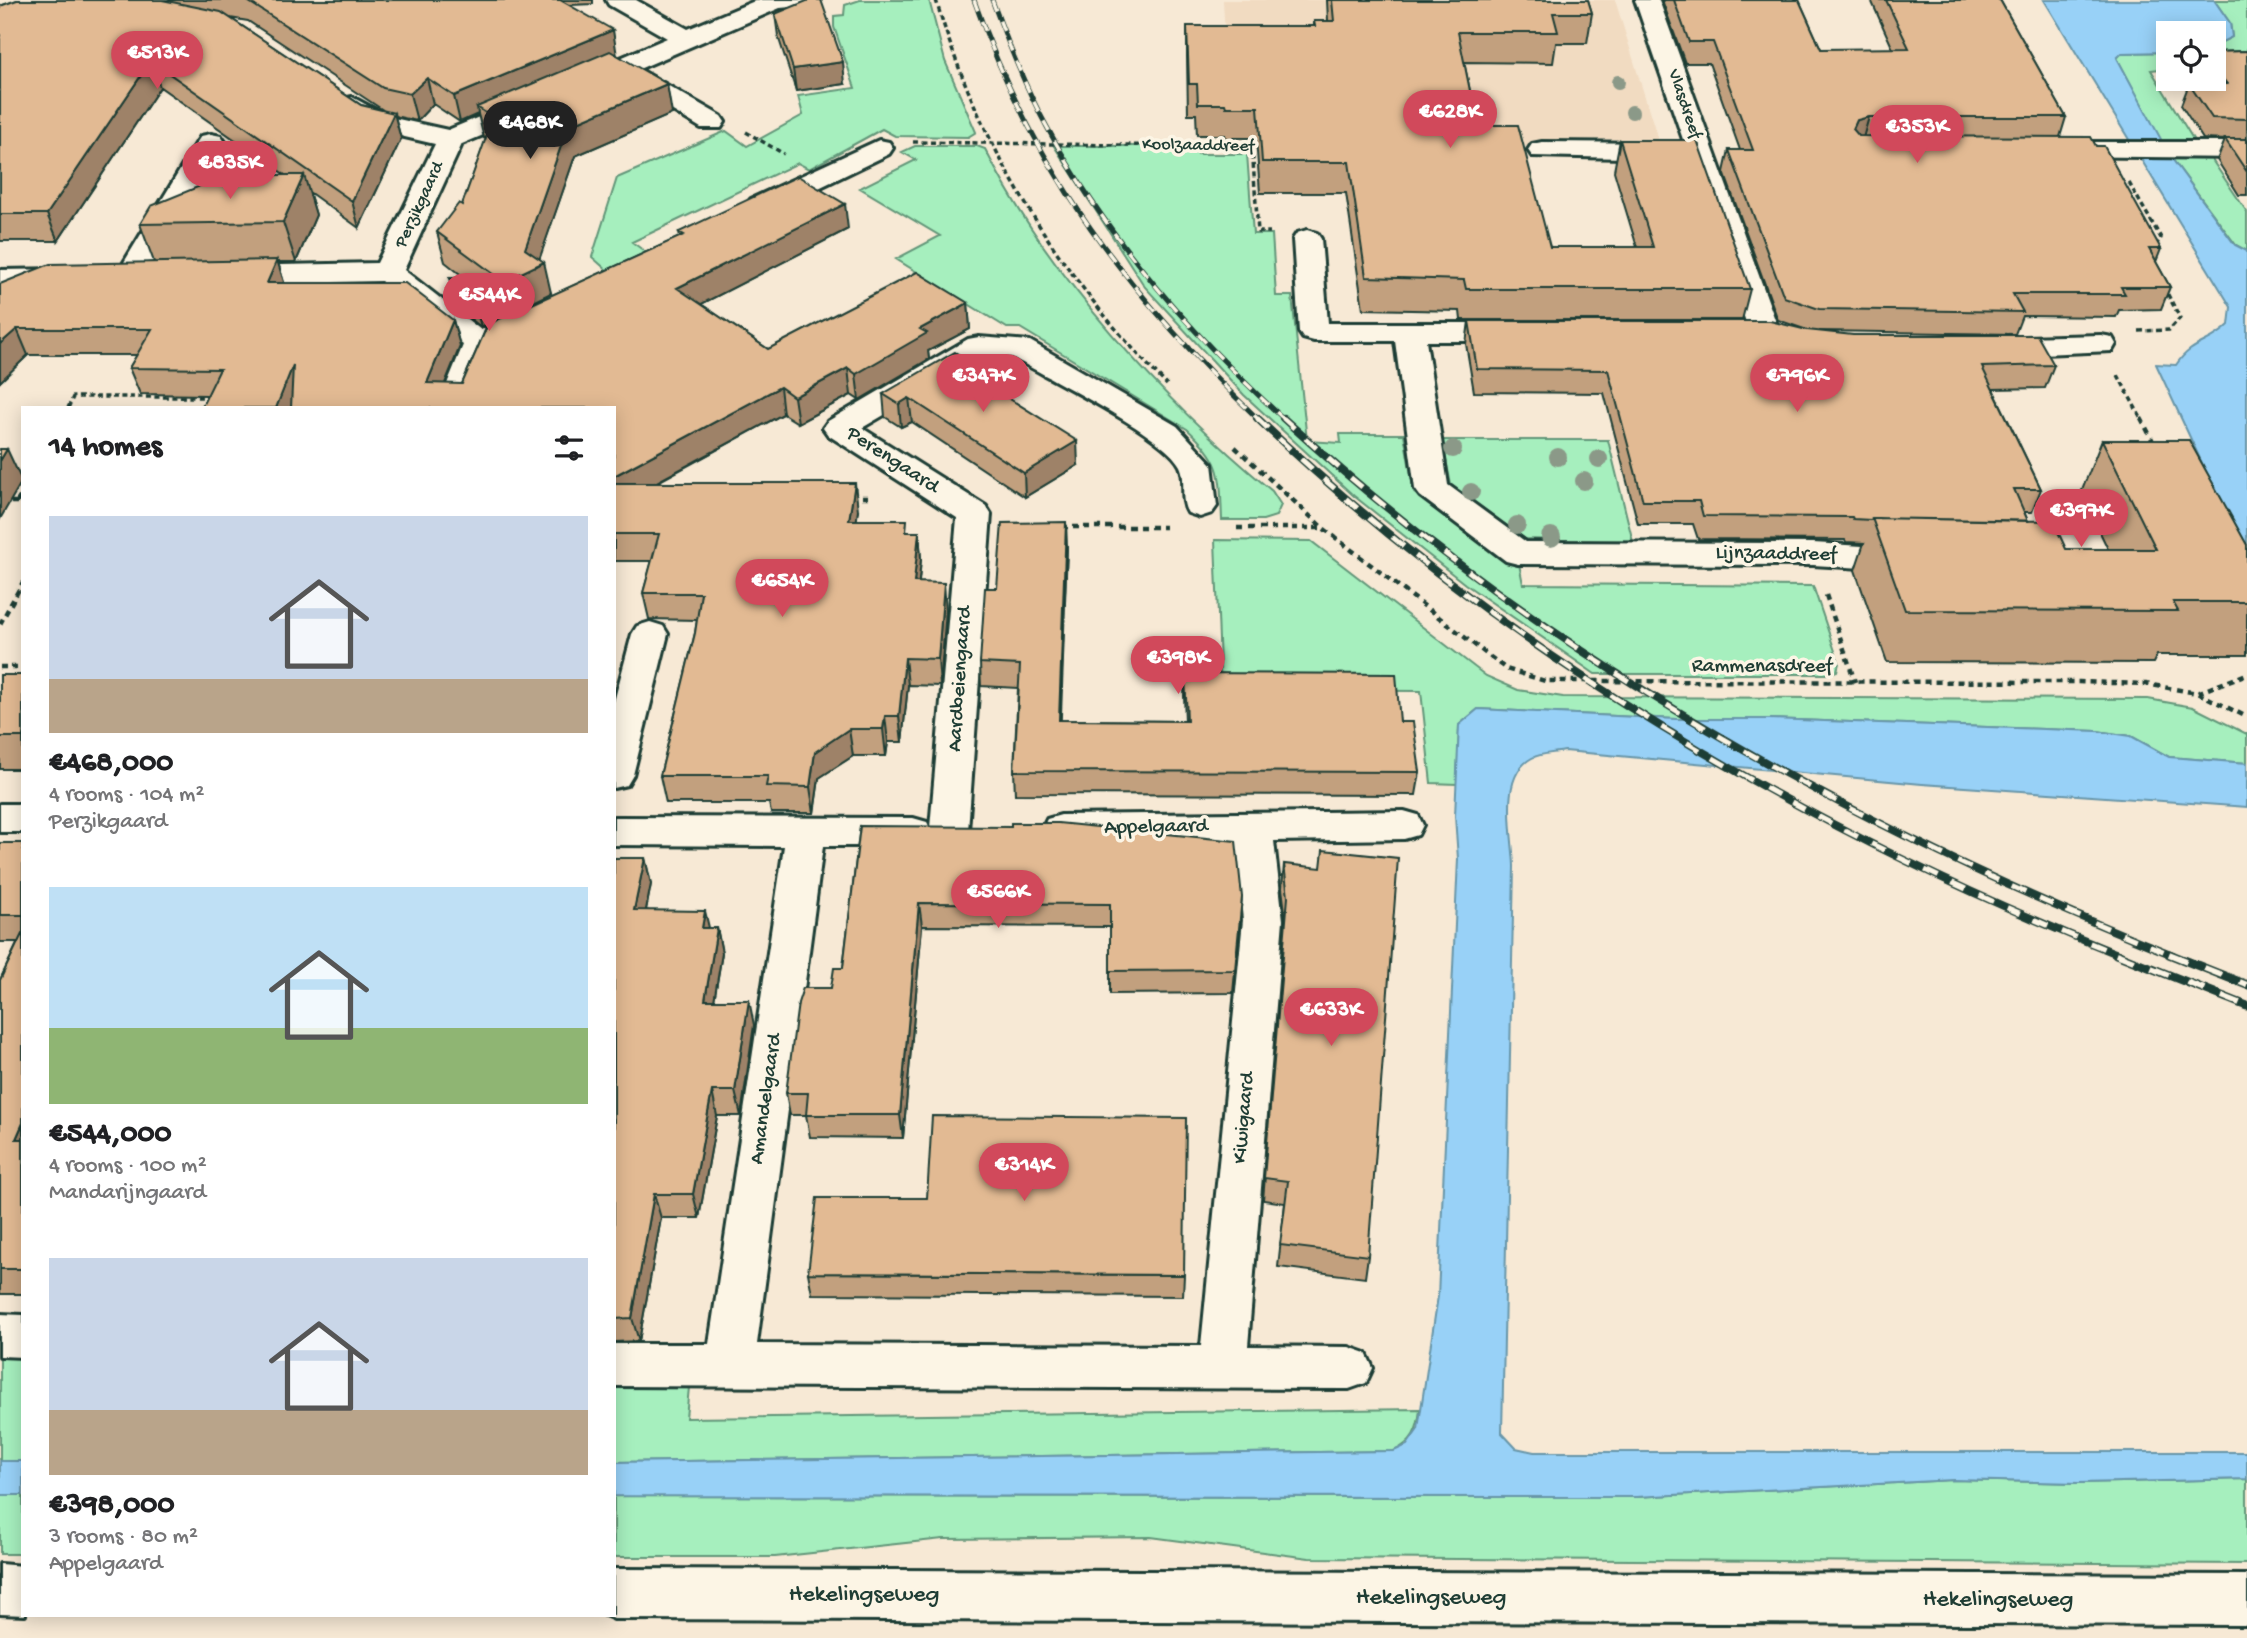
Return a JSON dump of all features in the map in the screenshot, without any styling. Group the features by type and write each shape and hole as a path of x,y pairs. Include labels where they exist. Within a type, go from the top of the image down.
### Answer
{"street":[{"path":"618,0 687,39"},
{"name":"Perzikgaard","path":"388,272 451,139 776,1 803,0"},
{"name":"Vlasdreef","path":"1647,0 1700,151 1774,331 1730,334"},
{"path":"619,69 711,122"},
{"path":"337,94 380,123 451,139"},
{"path":"0,279 120,277 211,142"},
{"path":"735,218 880,148"},
{"path":"1542,150 1700,151"},
{"path":"2028,150 2247,150"},
{"path":"1307,239 1314,332 1549,333"},
{"name":"Perzikgaard","path":"198,276 388,272 480,342"},
{"path":"454,406 480,342 552,307"},
{"name":"Lijnzaaddreef","path":"1409,332 1432,489 1518,553 1813,554 1939,560"},
{"path":"1955,347 2101,344"},
{"name":"Perengaard","path":"973,527 974,514 839,428 979,346 1018,348 1166,433 1196,464 1200,506"},
{"name":"Aardbeiengaard","path":"949,831 973,527"},
{"path":"616,767 650,634"},
{"path":"0,817 21,818"},
{"name":"Appelgaard","path":"1032,830 1404,825"},
{"name":"Kiwigaard","path":"1223,1367 1264,920 1253,827"},
{"path":"616,831 990,831"},
{"name":"Amandelgaard","path":"730,1365 805,833"},
{"path":"0,1335 21,1336"},
{"path":"616,1365 1349,1368"},
{"path":"0,1591 21,1591"},
{"name":"Hekelingseweg","path":"616,1594 2247,1600"}],"path":[{"path":"936,0 946,43 989,141 1067,270 1149,368 1170,387"},
{"path":"711,122 744,131 820,176"},
{"name":"Koolzaaddreef","path":"880,148 913,142 989,141 1265,147"},
{"path":"1252,147 1258,232 1307,232 1307,239"},
{"path":"2114,150 2161,238 2154,246"},
{"path":"2158,451 2101,344 2132,332 2169,330 2180,318 2164,286"},
{"path":"69,406 73,397 218,397 214,406"},
{"name":"Rammenasdreef","path":"1231,443 1323,528 1506,669 1545,681 2146,684 2197,693 2247,717"},
{"path":"2031,485 2054,535"},
{"name":"Perengaard","path":"844,497 884,498"},
{"path":"0,502 20,502"},
{"path":"1054,527 1175,527"},
{"path":"1229,528 1323,528"},
{"path":"1813,554 1855,682"},
{"path":"0,624 21,586"},
{"path":"0,667 21,667"},
{"path":"2197,693 2247,674"}],"shaded area":[{"path":"1223,0 1615,0 1658,139 1552,140 1544,146 1318,145 1226,56"}],"green space":[{"path":"860,0 929,0 945,61 976,132 968,137 895,136 882,129 809,169 798,163 632,242 647,253 609,272 592,257 617,178 726,131 747,146 803,115 798,96 855,88 834,27 834,16 844,15 845,5"},
{"path":"2214,0 2247,0 2247,62 2226,63 2226,40 2232,37 2230,23"},
{"path":"2156,52 2156,69 2151,70 2156,78 2156,91 2164,91 2196,144 2163,145 2117,58 2122,53"},
{"path":"915,146 977,146 985,149 1011,197 1075,289 1150,377 1272,491 1281,505 1276,516 1263,520 1222,520 1217,470 1199,440 1187,429 1020,328 1007,328 896,259 940,236 860,188 916,160 902,152"},
{"path":"1054,146 1197,146 1198,154 1247,154 1253,234 1272,234 1276,296 1292,296 1307,441 1341,443 1340,434 1404,434 1414,493 1507,563 1519,564 1523,584 1813,586 1839,663 1837,671 1827,674 1595,674 1465,584 1354,496 1244,395 1145,287"},
{"path":"2170,156 2210,157 2247,212 2247,251 2236,245"},
{"path":"1442,440 1608,440 1633,542 1525,539 1451,485"},
{"path":"1215,540 1311,541 1486,676 1518,690 1563,697 2148,699 2193,707 2247,734 2247,763 2169,757 2131,736 2097,731 1769,719 1676,719 1478,709 1459,725 1457,784 1431,783 1421,691 1221,690"},
{"path":"0,1350 21,1350 21,1461 0,1461"},
{"path":"616,1377 690,1377 686,1418 1420,1409 1413,1434 1406,1444 1394,1451 616,1462"},
{"path":"2247,1479 2247,1564 1309,1558 1151,1537 943,1539 775,1557 616,1557 616,1496 1636,1497 1953,1480 2079,1483"},
{"path":"0,1495 21,1495 21,1554 0,1554"}],"water":[{"path":"2044,0 2214,0 2230,23 2232,37 2226,40 2226,21 2156,21 2156,52 2122,53 2117,58 2170,156 2235,245 2247,251 2247,548 2207,474 2156,364 2176,365 2189,351 2222,331 2229,325 2231,307"},
{"path":"1478,709 1676,719 1769,719 2097,731 2131,736 2169,757 2247,763 2247,807 1922,784 1565,751 1536,756 1521,766 1511,792 1510,807 1514,866 1502,1433 1516,1448 1534,1452 2247,1452 2247,1479 2079,1483 1953,1480 1636,1497 616,1496 616,1462 1394,1451 1407,1445 1418,1429 1438,1296 1458,859 1455,816 1459,725"},
{"path":"0,1461 21,1461 21,1495 0,1495"}],"building":[{"path":"17,0 162,0 221,12 361,105 394,113 352,201 151,61 47,214 0,214 0,6"},
{"path":"246,0 560,0 613,30 454,96 427,78 410,94 383,88"},
{"path":"809,0 821,0 843,62 793,69 775,14"},
{"path":"1332,0 1588,0 1592,13 1553,13 1558,32 1458,32 1477,125 1518,125 1550,247 1653,247 1620,140 1697,140 1750,289 1466,289 1464,280 1366,277 1349,162 1262,162 1258,107 1198,104 1197,84 1189,84 1187,26 1315,26 1314,21 1334,21"},
{"path":"1674,0 1799,0 1821,49 1909,48 1886,0 2000,0 2066,117 1869,117 1857,120 1853,129 1859,136 2091,137 2096,146 2104,146 2161,249 2149,249 2170,287 2121,287 2125,294 2013,294 2023,312 1819,309 1784,297 1729,150 1753,150 1713,42 1689,42"},
{"path":"610,51 667,84 568,126 525,249 544,262 473,296 450,278 499,278 437,232 459,203 462,205 493,118 477,107"},
{"path":"2247,51 2247,119 2212,118 2194,91 2226,91 2226,52"},
{"path":"2225,139 2247,139 2247,172"},
{"path":"227,175 304,175 283,222 140,224 151,206"},
{"path":"798,176 845,204 677,288 768,349 917,272 968,303 920,329 927,333 856,374 848,368 794,397 780,387 616,475 616,406 291,406 293,365 277,406 202,406 220,369 129,368 152,329 17,329 0,344 0,284 50,264 277,260 267,283 405,283 453,320 427,383 462,384 488,324 684,235 679,232"},
{"path":"1469,321 1770,321 1807,330 1853,335 2037,335 2054,365 1982,367 2041,489 2014,489 2028,521 1703,516 1699,501 1643,501 1608,370 1477,369"},
{"path":"955,352 972,363 962,369 1077,441 1024,473 909,398 899,404 883,394"},
{"path":"2102,440 2189,440 2247,545 2247,602 2173,602 2178,611 1905,610 1872,518 2053,521 2066,549 2156,549"},
{"path":"0,449 7,449 0,461"},
{"path":"616,483 855,483 849,520 907,520 906,532 919,532 914,582 944,583 938,659 905,658 899,716 885,716 883,729 849,729 815,752 810,787 766,786 768,776 660,776 695,633 701,593 643,593 659,534 616,534"},
{"path":"1066,522 1059,720 1187,721 1185,673 1396,674 1400,722 1413,722 1420,772 1014,771 1020,665 980,663 985,588 997,588 1002,523"},
{"path":"0,675 21,675 21,737 0,737"},
{"path":"1011,823 1058,823 1236,841 1242,897 1235,970 1110,971 1110,904 919,903 900,1115 806,1115 808,1093 786,1093 798,1003 803,988 831,988 834,968 843,968 860,826 1011,827"},
{"path":"0,843 21,843 21,915 0,915"},
{"path":"1323,850 1398,858 1368,1256 1280,1245 1288,1181 1264,1178 1288,897 1284,864 1321,868"},
{"path":"616,858 645,858 634,910 705,911 702,928 717,928 705,1000 749,1000 735,1091 712,1091 693,1194 654,1194 632,1318 616,1319"},
{"path":"21,936 21,1128 16,1139 21,1139 21,1269 0,1269 0,980"},
{"path":"932,1116 1186,1118 1184,1275 808,1273 817,1198 927,1198"}],"railway":[{"path":"974,0 998,62 1026,121 1056,176 1090,228 1168,326 1257,418"},
{"path":"992,0 1039,112 1096,208 1124,247 1185,319 1285,420"},
{"path":"1257,418 1352,503 1451,583 1555,658 1663,728 1773,792 1887,851 2003,906 2120,955"},
{"path":"1283,418 1382,504 1485,584 1593,658 1704,727 1817,791 1934,850 2053,905 2173,955"},
{"path":"2116,954 2247,1006"},
{"path":"2169,954 2247,985"}]}
